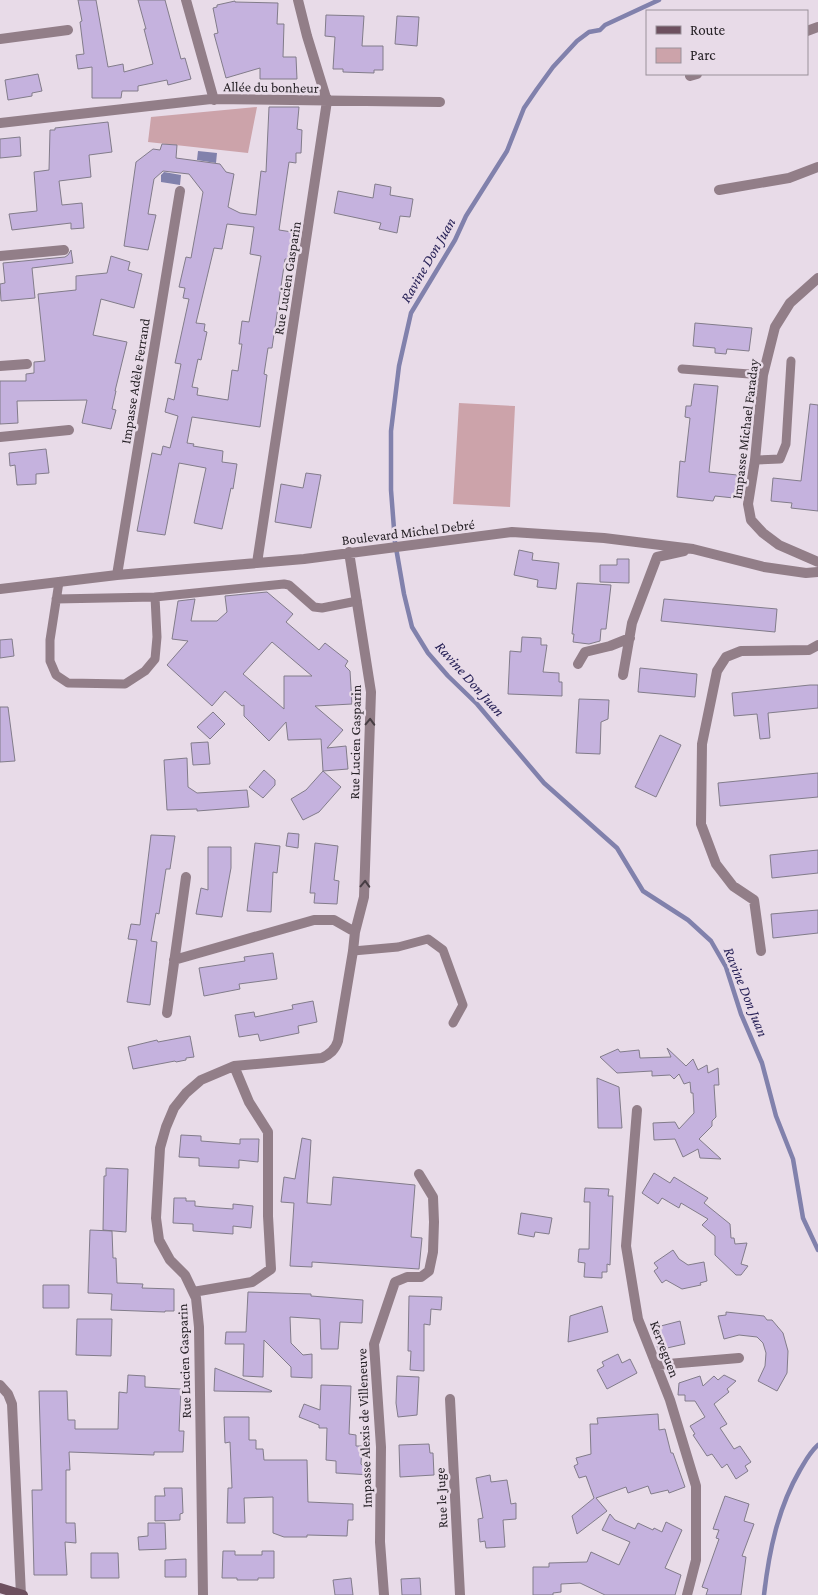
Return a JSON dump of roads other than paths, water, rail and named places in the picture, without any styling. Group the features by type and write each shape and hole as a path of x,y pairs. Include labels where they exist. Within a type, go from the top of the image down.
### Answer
{"main road":[{"path":"0,1588 22,1595"}],"street":[{"name":"Allée du bonheur","path":"186,0 214,100"},
{"name":"Rue Lucien Gasparin","path":"257,563 327,101 298,0"},
{"path":"0,39 68,30"},
{"name":"Allée du bonheur","path":"0,123 214,100 440,102"},
{"path":"719,190 789,178 818,167"},
{"name":"Impasse Adèle Ferrand","path":"117,575 180,191"},
{"path":"0,256 64,250"},
{"name":"Impasse Michael Faraday","path":"818,278 790,303 775,327 763,375 755,460 748,504 751,520 763,533 779,545 818,562"},
{"path":"0,366 27,364"},
{"path":"0,437 69,430"},
{"name":"Boulevard Michel Debré","path":"0,589 117,575 304,559 512,532 604,538 692,549 764,567 806,573 818,572"},
{"path":"623,675 632,623 657,557 692,549"},
{"name":"Rue Lucien Gasparin","path":"203,1595 199,1327 196,1298 185,1274 170,1260 159,1240 156,1218 160,1148 174,1108 200,1080 234,1066 322,1058 336,1048 355,932 364,898 371,692 349,552"},
{"path":"578,664 585,652 610,646 630,638"},
{"path":"761,951 754,900 734,886 716,864 701,824 702,744 717,670 726,657 741,651 809,650 818,645"},
{"path":"167,1013 186,877"},
{"path":"174,960 314,920 334,920 355,932"},
{"path":"193,1292 252,1282 271,1269 268,1216 268,1132 249,1102 234,1066"},
{"name":"Kerveguen","path":"637,1110 626,1246 638,1319 670,1400 696,1486 696,1560 687,1595"},
{"name":"Impasse Alexis de Villeneuve","path":"384,1595 380,1542 380,1447 374,1344 395,1282 407,1277 421,1277 429,1271 434,1252 432,1197 419,1174"},
{"path":"656,1365 739,1358"},
{"path":"0,1385 8,1394 12,1404 22,1595"},
{"name":"Rue le Juge","path":"450,1399 460,1595"}],"lane":[{"path":"755,460 780,459 786,444 791,361"},
{"path":"682,369 763,375"},
{"path":"59,582 50,640 50,661 56,675 68,683 125,684 145,671 155,659 157,637 155,597"},
{"path":"56,599 155,597 284,584 289,585 314,607 322,608 357,601"},
{"path":"353,952 398,948 428,939 443,950 463,1005 454,1023"}],"water":[{"path":"198,151 217,153 216,163 197,160"},
{"path":"164,172 181,175 180,185 161,182 161,175"}],"waterway":[{"name":"Ravine Don Juan","path":"659,0 605,25 600,30 589,32 577,41 553,67 524,108 507,151 466,216 455,240 411,313 399,366 391,431 391,490 395,542 412,627 428,653 448,676 477,704 544,783 617,848 643,891 688,920 711,941 726,967 741,1014 762,1063 776,1116 793,1159 803,1218 818,1250"},
{"name":"Ravine Don Juan","path":"764,1595 772,1546 780,1515 792,1484 810,1453 818,1445"}]}
